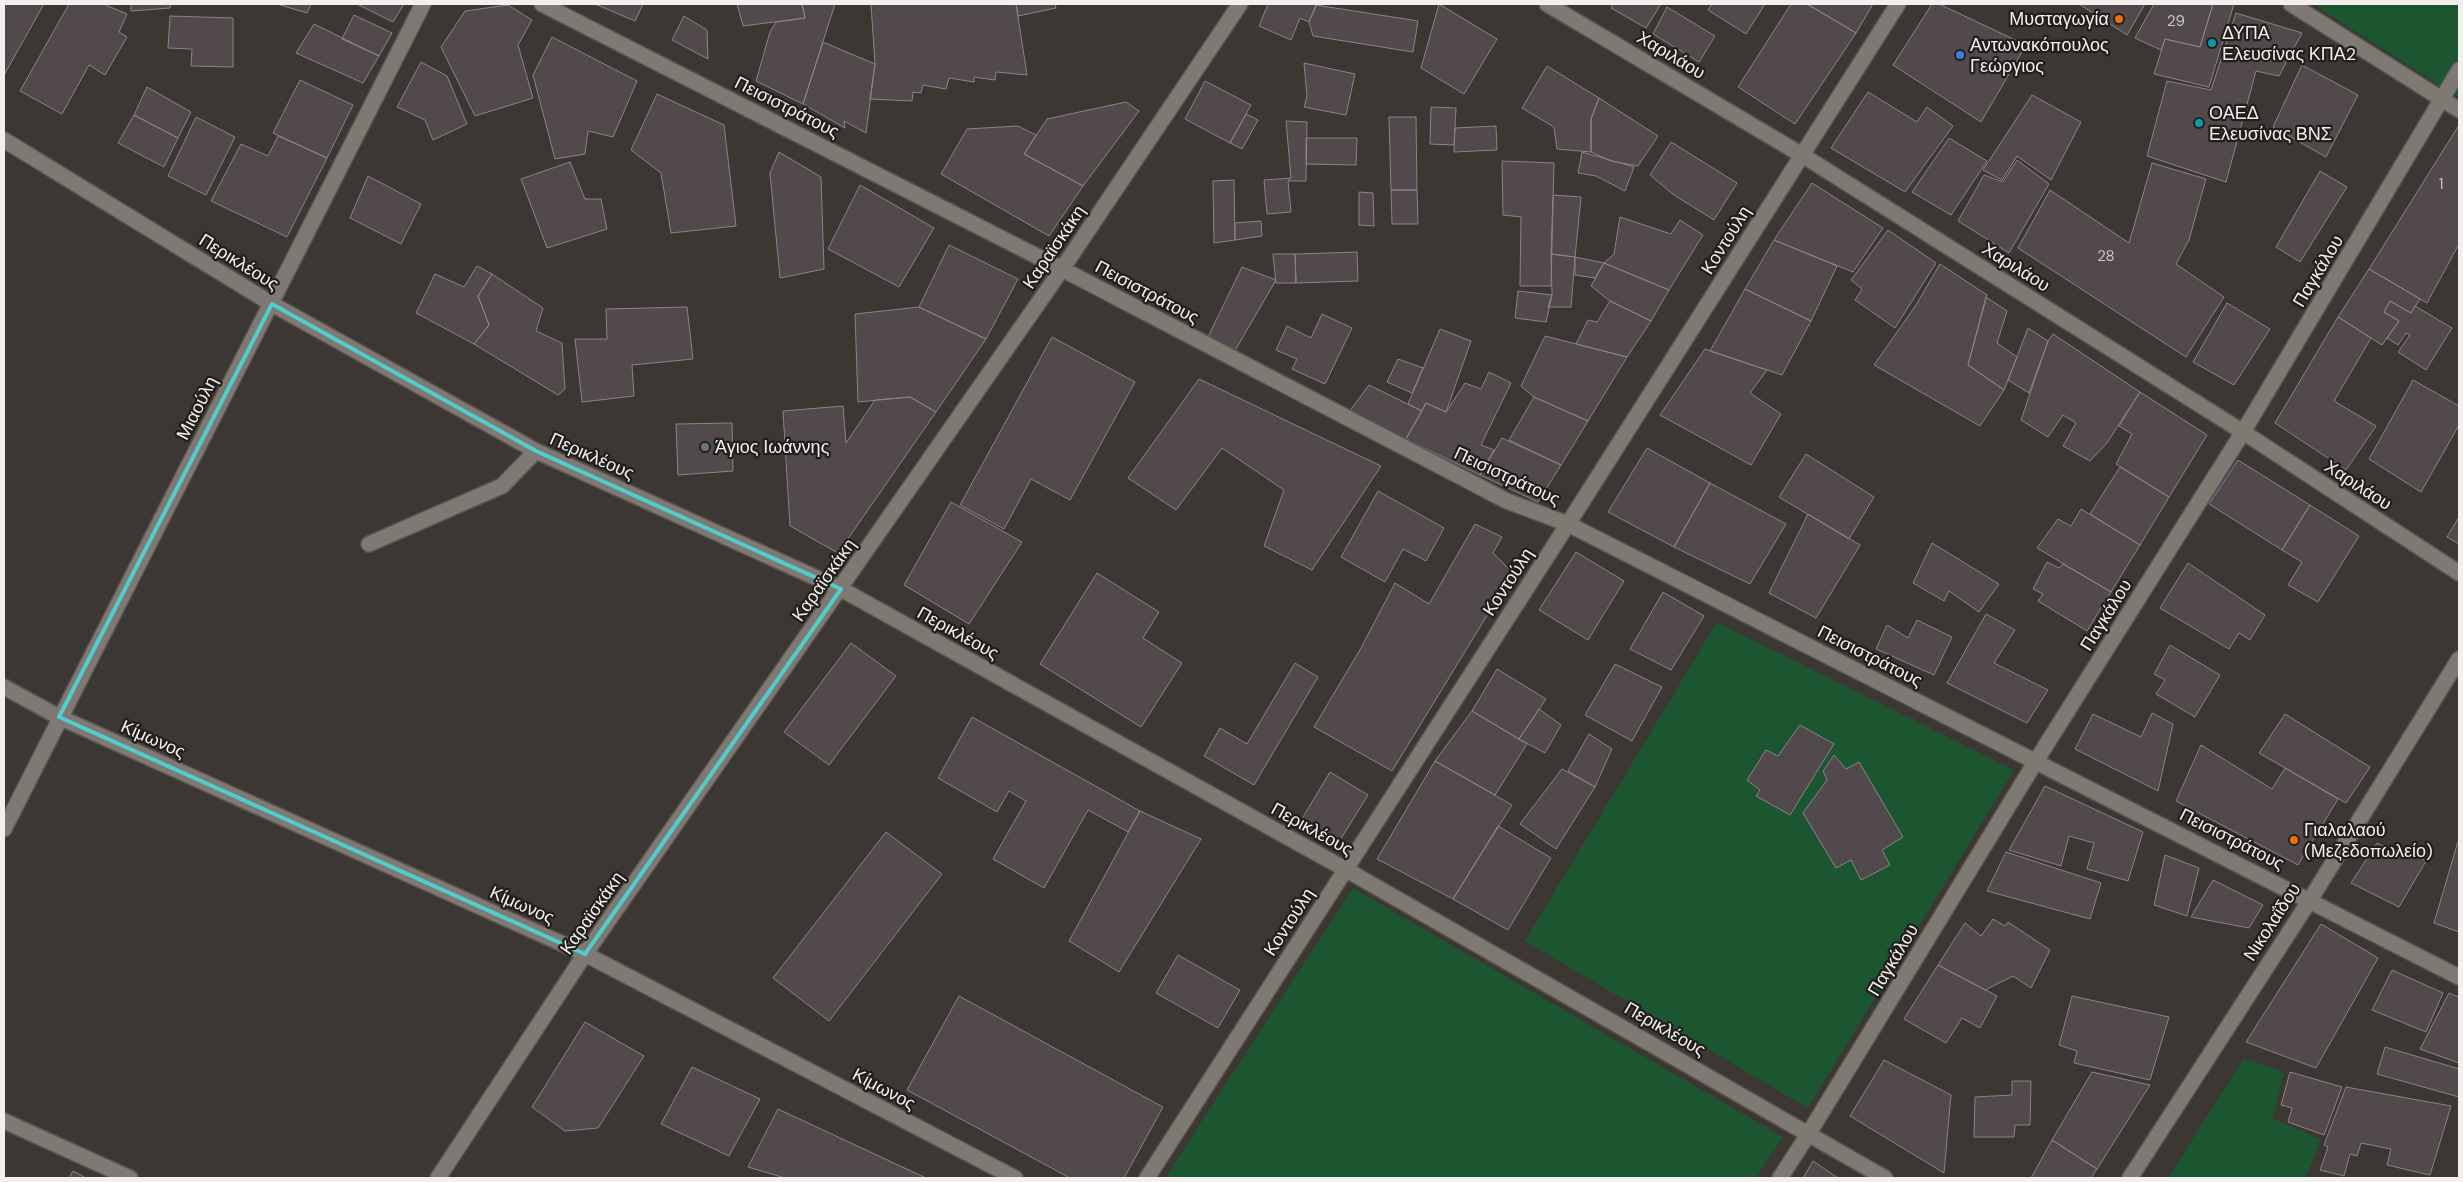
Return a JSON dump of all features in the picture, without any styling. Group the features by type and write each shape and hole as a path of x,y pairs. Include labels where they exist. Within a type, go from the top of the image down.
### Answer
{"street":[{"name":"Μιαούλη","path":"4,829 423,4"},
{"name":"Πεισιστράτους","path":"542,4 1062,268 1507,501 1568,524 2036,760 2459,977"},
{"name":"Καραϊσκάκη","path":"438,1178 585,954 841,589 1062,268 1240,4"},
{"name":"Χαριλάου","path":"1547,4 1802,155 2243,432 2459,573"},
{"name":"Κοντούλη","path":"1147,1178 1568,524 1898,4"},
{"path":"2291,4 2459,110"},
{"name":"Παγκάλου","path":"1780,1178 1809,1134 2036,760 2243,432 2459,70"},
{"name":"Περικλέους","path":"4,140 272,304 536,451 841,589 1346,868 1885,1178"},
{"path":"369,544 502,486 536,451"},
{"name":"Νικολαΐδου","path":"2130,1178 2310,900 2459,659"},
{"name":"Κίμωνος","path":"4,688 60,717 585,954 1015,1178"},
{"path":"4,1121 130,1178"}],"highlighted area":[{"path":"272,304 536,451 841,589 585,954 59,717"}],"green space":[{"path":"2313,4 2459,4 2459,98"},
{"path":"1717,622 2014,770 1808,1108 1525,941"},
{"path":"1353,888 1783,1137 1756,1178 1165,1178"},
{"path":"2244,1058 2284,1072 2273,1119 2321,1139 2306,1178 2168,1178"}],"building":[{"path":"4,4 44,4 4,75"},
{"path":"69,4 103,4 127,14 119,32 127,37 105,75 89,65 62,114 20,91"},
{"path":"131,4 170,4 170,8 131,11"},
{"path":"277,4 311,4 307,13"},
{"path":"357,4 404,4 393,22"},
{"path":"595,4 643,4 635,21"},
{"path":"737,4 802,4 805,18 743,26"},
{"path":"802,4 835,4 803,104 756,81 770,32 776,22 805,18"},
{"path":"871,4 1016,4 1027,75 996,72 995,80 974,77 974,82 949,78 946,89 923,85 921,93 913,92 912,101 870,99 875,64"},
{"path":"1016,4 1055,4 1056,8 1018,16"},
{"path":"1268,4 1317,4 1309,22 1300,18 1291,40 1259,26"},
{"path":"1439,4 1497,39 1464,94 1421,68"},
{"path":"1613,4 1661,4 1646,28 1611,8"},
{"path":"1712,4 1765,4 1746,34 1708,10"},
{"path":"1791,4 1807,4 1856,33 1795,124 1738,87"},
{"path":"1807,4 1873,4 1856,33"},
{"name":"Αντωνακόπουλος Γεώργιος","path":"1932,4 1939,4 2026,45 1981,122 1893,65"},
{"name":"Μυσταγωγία","path":"2079,4 2145,4 2127,35"},
{"name":"ΔΥΠΑ Ελευσίνας ΚΠΑ2","path":"2154,4 2213,4 2200,47 2165,39 2161,50 2135,38"},
{"name":"ΔΥΠΑ Ελευσίνας ΚΠΑ2","path":"2213,4 2234,4 2209,87 2154,74 2165,39 2200,47"},
{"path":"508,5 532,20 518,45 533,98 475,116 441,47 465,11"},
{"path":"1316,5 1418,21 1413,52 1313,36 1309,22"},
{"path":"1667,7 1715,36 1699,62 1653,34"},
{"name":"ΟΑΕΔ Ελευσίνας ΒΝΣ","path":"2236,13 2302,33 2279,76 2256,71 2226,182 2147,156 2167,81 2211,90"},
{"path":"354,15 392,33 379,56 342,39"},
{"path":"170,16 233,18 233,67 191,66 192,49 168,48"},
{"path":"684,16 707,30 708,59 672,40"},
{"path":"314,24 379,56 363,83 296,53"},
{"path":"552,37 637,81 613,137 588,131 585,154 555,159 533,75"},
{"path":"823,42 875,64 866,133 844,121 845,128 803,104"},
{"path":"421,62 447,76 467,124 433,140 425,120 397,107"},
{"path":"1304,63 1355,74 1346,115 1304,107 1307,96"},
{"path":"2302,65 2358,95 2326,157 2273,127"},
{"path":"1547,66 1599,98 1591,119 1591,152 1557,149 1554,127 1522,108"},
{"path":"300,80 353,105 327,158 273,133"},
{"path":"1205,81 1251,105 1230,143 1185,119"},
{"path":"147,87 191,112 178,138 134,115"},
{"path":"1868,92 1917,122 1927,107 1953,126 1905,192 1831,148"},
{"path":"657,94 724,125 736,226 671,233 661,173 631,150"},
{"path":"2032,95 2081,122 2051,180 2017,156 2002,180 1983,170"},
{"path":"1599,98 1658,136 1638,166 1611,161 1591,152 1591,119"},
{"path":"1126,102 1139,111 1083,186 1024,154 1047,119"},
{"path":"1431,107 1456,108 1454,145 1430,144"},
{"path":"1246,114 1258,120 1242,149 1230,143"},
{"path":"134,115 178,138 164,167 118,143"},
{"path":"196,117 235,137 206,195 168,176"},
{"path":"1389,117 1416,117 1417,190 1391,190"},
{"path":"1286,121 1307,122 1306,181 1288,181 1291,178"},
{"path":"2459,125 2459,244 2427,303 2369,269"},
{"path":"1018,126 1036,135 1024,154 1083,186 1049,236 941,174 967,129"},
{"path":"1496,126 1497,150 1454,152 1455,128"},
{"path":"278,136 327,158 287,237 211,201 241,144 268,156"},
{"path":"1306,138 1357,138 1356,165 1306,164"},
{"path":"1949,138 1987,161 1951,215 1912,192"},
{"path":"1671,142 1737,183 1714,220 1674,195 1650,175"},
{"path":"779,152 821,177 824,269 780,278 770,173"},
{"path":"1582,152 1634,167 1625,191 1596,176 1578,173"},
{"path":"2017,160 2049,184 2009,253 1958,221 1984,175 2003,182"},
{"path":"1502,161 1554,163 1551,286 1520,286 1521,217 1503,215"},
{"path":"570,162 585,199 601,199 607,229 547,248 521,179"},
{"path":"2152,163 2206,179 2189,240 2176,264 2224,297 2186,357 2018,248 2050,190 2129,243"},
{"path":"2320,171 2347,187 2300,262 2276,247"},
{"path":"368,176 421,204 401,244 350,218"},
{"path":"1291,178 1288,181 1291,212 1267,214 1264,180"},
{"path":"1234,180 1235,240 1214,243 1213,181"},
{"path":"1812,183 1883,228 1853,272 1774,240"},
{"path":"860,185 934,228 899,287 828,249"},
{"path":"1391,190 1417,190 1418,224 1392,224"},
{"path":"1359,192 1373,193 1374,226 1359,225"},
{"path":"1553,195 1581,197 1575,257 1551,254"},
{"path":"1620,217 1671,234 1680,220 1703,235 1669,290 1604,263 1614,254"},
{"path":"1261,221 1262,236 1235,240 1235,223"},
{"path":"1888,230 1936,263 1895,328 1855,300 1862,289 1851,280"},
{"path":"1774,240 1837,266 1811,321 1745,289"},
{"path":"949,245 1018,279 986,339 919,307"},
{"path":"1357,252 1358,281 1296,283 1295,254"},
{"path":"1273,254 1295,254 1296,283 1276,283"},
{"path":"1551,254 1575,257 1571,307 1548,307 1552,295"},
{"path":"1575,257 1604,263 1595,278 1575,275"},
{"path":"1604,263 1669,290 1651,321 1610,301 1591,286"},
{"path":"1940,264 1987,295 1968,365 2004,390 1980,426 1874,365 1916,305"},
{"path":"477,266 492,274 478,296 489,325 474,344 416,313 435,274 464,287"},
{"path":"1242,267 1276,280 1233,354 1206,341"},
{"path":"2369,269 2420,299 2411,313 2390,301 2384,312 2399,321 2382,345 2338,317"},
{"path":"492,274 543,308 536,331 562,343 565,389 558,395 474,344 489,325 478,296"},
{"path":"1745,289 1811,321 1782,375 1710,351"},
{"path":"1518,291 1552,295 1546,322 1515,318"},
{"path":"1986,297 2007,311 1997,343 2017,357 2004,390 1968,365"},
{"path":"1610,301 1651,321 1627,357 1576,344 1588,320 1597,322"},
{"path":"2390,301 2411,313 2415,306 2452,328 2426,370 2398,352 2410,335 2406,333 2398,345 2387,338 2399,321 2384,312"},
{"path":"2227,303 2270,329 2234,385 2193,362"},
{"path":"687,307 693,359 632,365 634,396 582,402 575,339 607,339 606,309"},
{"path":"919,307 986,339 936,412 910,397 858,402 855,314"},
{"path":"1322,314 1352,328 1325,384 1292,369 1297,359 1276,350 1287,326 1311,338"},
{"path":"2338,317 2371,338 2334,401 2376,426 2346,470 2275,423"},
{"path":"2028,328 2048,341 2029,393 2008,380"},
{"path":"1440,329 1471,341 1446,412 1426,403 1422,411 1408,404"},
{"path":"2053,334 2140,392 2107,443 2090,461 2063,446 2076,423 2063,415 2048,437 2021,420 2048,341"},
{"path":"1545,336 1627,357 1588,421 1534,397 1521,386"},
{"path":"1052,337 1135,382 1070,500 1031,479 1004,529 960,505"},
{"path":"1705,349 1767,370 1750,393 1781,414 1751,465 1660,415"},
{"path":"1398,359 1423,368 1412,393 1387,382"},
{"path":"1489,372 1511,383 1481,445 1494,450 1480,475 1406,439 1426,403 1446,412 1465,383 1481,389"},
{"path":"1199,379 1381,466 1312,570 1264,546 1284,490 1222,448 1176,510 1128,478"},
{"path":"2413,380 2459,406 2459,425 2421,492 2369,459"},
{"path":"1369,385 1422,411 1406,439 1349,412"},
{"path":"2140,392 2207,435 2169,497 2116,464 2132,434 2119,426"},
{"path":"910,397 936,412 838,553 790,526 783,411 843,406 846,443 875,400"},
{"path":"1534,397 1588,421 1561,465 1509,440"},
{"name":"Άγιος Ιωάννης","path":"732,423 733,471 678,475 676,424"},
{"path":"1502,438 1561,465 1538,502 1480,475"},
{"path":"1647,448 1710,483 1674,547 1608,512"},
{"path":"1806,454 1874,497 1849,539 1779,497"},
{"path":"2238,460 2310,505 2282,550 2209,504"},
{"path":"2120,467 2169,497 2140,545 2090,514"},
{"path":"1710,483 1786,524 1750,584 1674,547"},
{"path":"1378,491 1444,528 1426,561 1403,549 1385,582 1341,557"},
{"path":"951,502 1022,542 969,624 904,585"},
{"path":"2310,505 2359,536 2318,602 2288,585 2302,562 2282,550"},
{"path":"2081,509 2140,545 2111,592 2037,548 2058,519 2071,526"},
{"path":"1808,514 1860,545 1816,618 1769,593"},
{"path":"2459,517 2459,544 2447,537"},
{"path":"1475,524 1502,537 1493,553 1513,573 1392,771 1314,727 1361,648 1395,583 1429,604"},
{"path":"1932,543 1999,584 1979,612 1949,591 1944,601 1913,583"},
{"path":"1576,552 1624,581 1588,640 1539,610"},
{"path":"2047,562 2059,568 2063,564 2111,592 2087,631 2038,601 2043,594 2033,589"},
{"path":"2188,563 2265,615 2250,640 2239,633 2229,649 2160,608"},
{"path":"1097,573 1159,612 1143,638 1182,663 1141,727 1040,664"},
{"path":"1663,592 1704,616 1671,670 1630,649"},
{"path":"1986,614 2015,630 1994,663 2048,690 2027,723 1947,683"},
{"path":"1917,620 1952,637 1934,675 1876,649 1887,625 1908,638"},
{"path":"851,643 896,676 829,765 784,732"},
{"path":"2170,645 2220,675 2195,717 2156,694 2165,680 2154,674"},
{"path":"1295,663 1318,677 1254,785 1204,756 1220,728 1247,744"},
{"path":"1615,664 1662,687 1632,741 1585,715"},
{"path":"1497,669 1546,699 1519,739 1472,711"},
{"path":"1539,709 1561,725 1545,753 1519,739"},
{"path":"1472,711 1527,744 1495,795 1435,761"},
{"path":"2152,713 2173,724 2158,791 2075,749 2093,714 2141,737"},
{"path":"2285,714 2370,767 2346,803 2259,753"},
{"path":"972,717 1140,811 1128,832 1088,810 1044,888 993,859 1026,801 1009,791 997,812 938,778"},
{"path":"1800,725 1834,744 1790,815 1756,796 1760,790 1747,780 1766,750 1778,756"},
{"path":"1589,734 1612,749 1595,787 1568,771"},
{"path":"2201,745 2272,789 2285,768 2338,799 2298,865 2176,801"},
{"path":"1834,755 1846,769 1859,762 1903,837 1882,850 1890,865 1861,880 1851,860 1836,868 1803,813 1827,780 1823,771"},
{"path":"1435,761 1512,805 1453,899 1377,859"},
{"path":"1562,769 1595,787 1556,849 1520,824"},
{"path":"1330,772 1368,795 1337,845 1300,822"},
{"path":"2045,786 2143,832 2128,881 2087,869 2094,843 2069,836 2061,866 2009,850"},
{"path":"1140,811 1201,839 1119,972 1069,941"},
{"path":"1498,826 1551,858 1508,930 1453,899"},
{"path":"886,832 942,874 829,1021 773,978"},
{"path":"2459,838 2459,932 2434,923"},
{"path":"2377,843 2396,853 2400,847 2426,861 2399,907 2351,883"},
{"path":"2006,852 2101,883 2090,919 1987,891"},
{"path":"2165,855 2199,868 2187,916 2154,905"},
{"path":"2213,880 2263,905 2249,928 2191,917"},
{"path":"1993,919 2005,926 2008,922 2050,950 2031,988 2013,976 1985,990 1938,965 1965,923 1981,936"},
{"path":"2321,924 2378,958 2316,1068 2246,1042"},
{"path":"1178,955 1240,990 1218,1028 1156,993"},
{"path":"1938,965 1997,996 1980,1028 1962,1018 1946,1043 1904,1019"},
{"path":"2392,970 2443,993 2426,1032 2372,1010"},
{"path":"2449,993 2459,997 2459,1063 2420,1049"},
{"path":"959,996 1163,1107 1124,1178 1070,1178 907,1090"},
{"path":"2072,996 2169,1017 2150,1080 2074,1063 2077,1051 2059,1045"},
{"path":"585,1022 644,1056 598,1128 565,1131 532,1107"},
{"path":"2385,1047 2459,1069 2459,1097 2377,1074"},
{"path":"1884,1060 1951,1095 1944,1173 1850,1116"},
{"path":"692,1067 760,1099 729,1156 661,1124"},
{"path":"2092,1072 2150,1085 2097,1169 2052,1140"},
{"path":"2290,1072 2342,1087 2324,1135 2288,1122 2292,1108 2281,1105"},
{"path":"2012,1081 2031,1081 2030,1125 2015,1125 2014,1137 1974,1137 1975,1097 2012,1095"},
{"path":"2346,1087 2451,1106 2430,1175 2387,1165 2391,1149 2361,1143 2357,1156 2350,1154 2344,1176 2320,1170 2328,1147 2324,1145"},
{"path":"778,1109 926,1178 785,1178 748,1167"},
{"path":"2052,1140 2097,1169 2091,1178 2031,1178"},
{"path":"1813,1161 1838,1178 1803,1178"},
{"path":"73,1171 86,1178 69,1178"}],"place":[{"name":"Μυσταγωγία","path":"2119,19"},
{"name":"ΔΥΠΑ Ελευσίνας ΚΠΑ2","path":"2212,43"},
{"name":"Αντωνακόπουλος Γεώργιος","path":"1960,55"},
{"name":"ΟΑΕΔ Ελευσίνας ΒΝΣ","path":"2199,123"},
{"name":"Άγιος Ιωάννης","path":"705,447"},
{"name":"Γιαλαλαού (Μεζεδοπωλείο)","path":"2294,840"}]}
